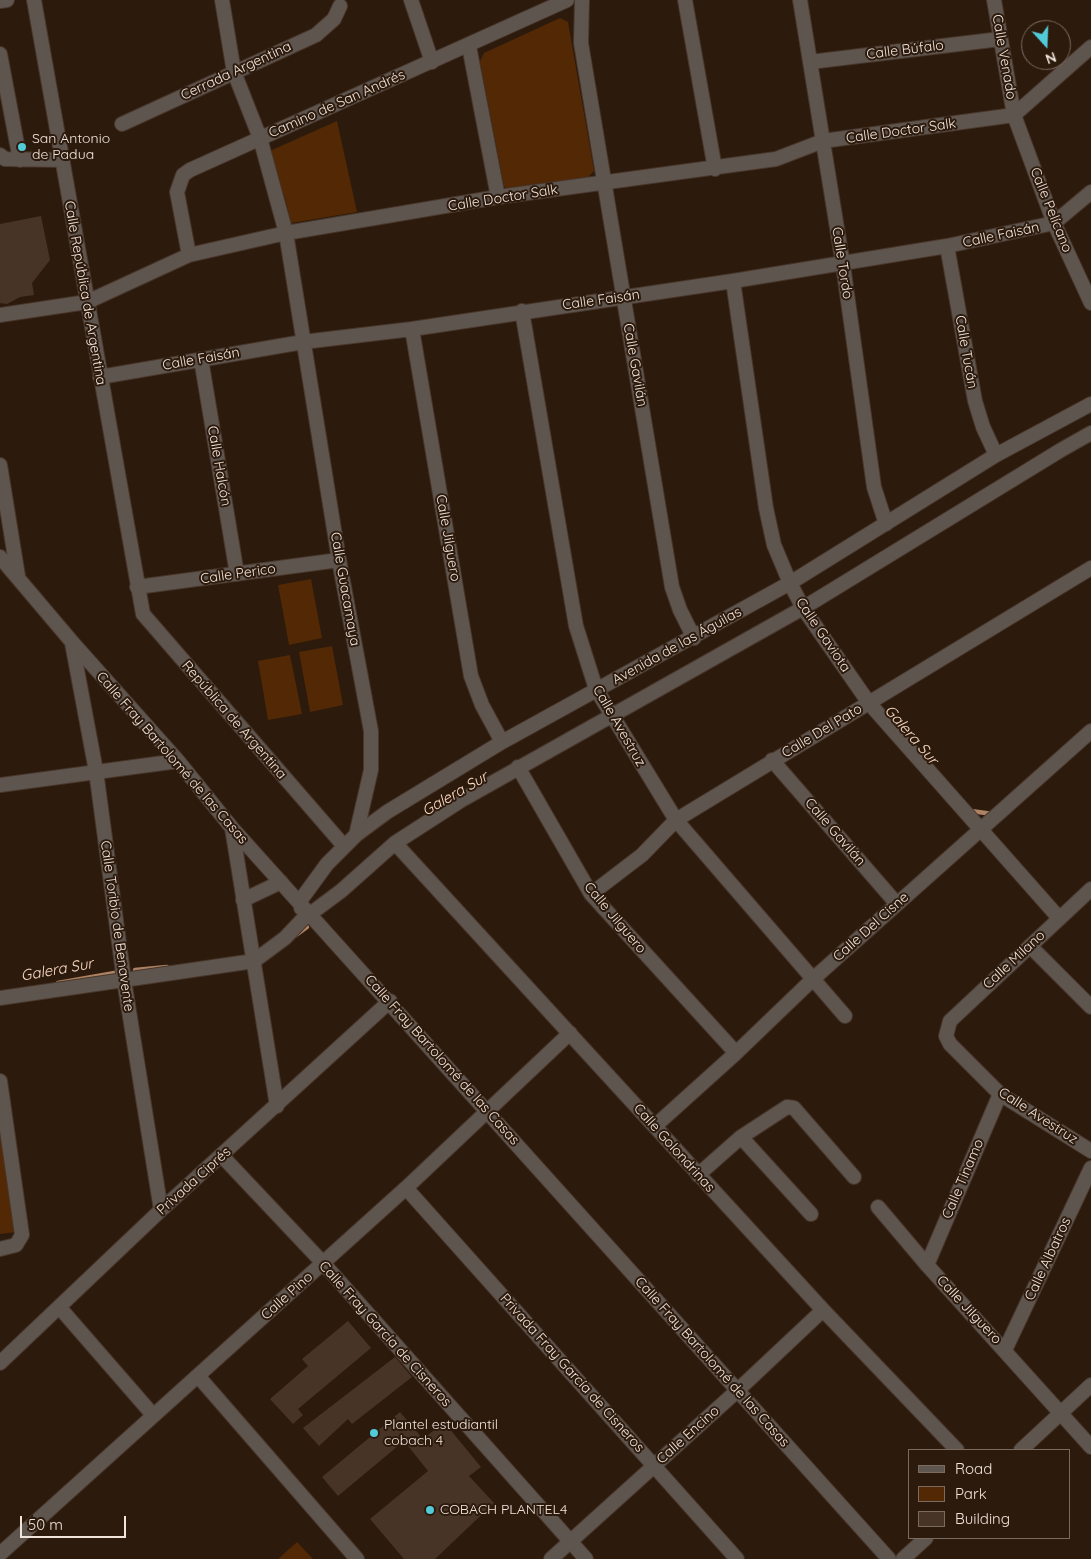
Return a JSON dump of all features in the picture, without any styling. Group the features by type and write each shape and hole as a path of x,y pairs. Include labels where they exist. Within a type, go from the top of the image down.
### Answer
{"street":[{"path":"0,2 7,0"},
{"name":"Calle República de Argentina","path":"34,0 137,586"},
{"name":"Calle Guacamaya","path":"222,0 234,72 260,138 286,233 339,560 371,732 372,770 356,835"},
{"path":"411,0 432,62"},
{"name":"Camino de San Andrés","path":"189,255 177,192 178,183 183,175 260,138 469,46 567,0"},
{"name":"Calle Gavilán","path":"582,0 581,43 672,587 680,610 694,638"},
{"path":"685,0 715,168"},
{"name":"Calle Tordo","path":"800,0 843,265 874,487 886,524"},
{"name":"Calle Venado","path":"994,0 1014,115"},
{"name":"Cerrada Argentina","path":"122,124 316,35 334,19 340,6"},
{"name":"Calle Búfalo","path":"810,62 1000,39"},
{"path":"469,46 498,197"},
{"path":"1014,115 1091,47"},
{"path":"0,54 20,160"},
{"name":"Calle Doctor Salk","path":"0,315 87,302 189,255 286,233 498,197 776,159 823,141 1014,115"},
{"name":"Calle Pelícano","path":"1014,115 1054,223 1091,303"},
{"path":"0,155 5,159 62,160"},
{"name":"Calle Faisán","path":"100,377 303,342 412,329 843,265 947,246 1054,223 1091,192"},
{"name":"Calle Tucán","path":"947,246 975,401 983,427 996,455"},
{"name":"Calle Gaviota","path":"733,281 766,508 774,546 790,583 803,608 869,703 1059,918"},
{"name":"Calle Avestruz","path":"522,312 576,626 596,689 676,820 845,1016"},
{"name":"Calle Jilguero","path":"412,329 472,676 482,705 502,742"},
{"name":"Calle Halcón","path":"201,359 237,574"},
{"name":"Avenida de las Águilas","path":"300,901 327,864 344,846 387,812 502,742 596,689 694,638 790,583 996,455 1091,404"},
{"name":"Avenida de las Águilas","path":"254,961 341,890 394,843 518,767 803,608 1091,433"},
{"path":"0,465 18,576"},
{"name":"Calle Fray Bartolomé de las Casas","path":"0,557 72,642 178,761 232,828 300,901 307,917 390,1001 486,1111 889,1559"},
{"name":"Calle Perico","path":"137,586 339,560"},
{"name":"Calle Del Pato","path":"591,894 642,855 676,820 1091,568"},
{"name":"República de Argentina","path":"137,586 141,607 147,621 344,846"},
{"name":"Calle Toribio de Benavente","path":"72,642 96,771 124,980 161,1210"},
{"name":"Calle Del Cisne","path":"655,1126 736,1053 813,979 1091,731"},
{"name":"Calle Gavilán","path":"772,760 897,904"},
{"path":"0,785 178,761"},
{"name":"Calle Jilguero","path":"518,767 591,894 736,1053"},
{"path":"232,828 277,1106"},
{"name":"Calle Golondrinas","path":"394,843 823,1310 956,1449"},
{"path":"243,900 281,882"},
{"name":"Calle Milano","path":"946,1036 950,1021 1091,889"},
{"path":"1030,946 1091,1006"},
{"path":"0,998 254,961"},
{"name":"Privada Ciprés","path":"1,1360 60,1308 161,1210 390,1001"},
{"name":"Calle Pino","path":"0,1554 406,1188 570,1034"},
{"name":"Calle Avestruz","path":"946,1036 950,1044 1000,1094 1091,1151"},
{"path":"0,1081 22,1235 16,1244 0,1249"},
{"name":"Calle Tinamo","path":"927,1265 1000,1094"},
{"path":"698,1175 741,1137 784,1108 794,1108 854,1177"},
{"path":"741,1137 811,1214"},
{"name":"Calle Fray García de Cisneros","path":"222,1156 323,1263 586,1559"},
{"name":"Calle Albatros","path":"1005,1350 1091,1168"},
{"name":"Privada Fray García de Cisneros","path":"406,1188 737,1559"},
{"name":"Calle Jilguero","path":"878,1206 927,1265 1091,1447"},
{"path":"60,1308 153,1415"},
{"name":"Calle Encino","path":"551,1559 738,1390 823,1310"},
{"path":"198,1376 357,1559"},
{"path":"1022,1449 1091,1385"},
{"path":"903,1559 925,1539"}],"green space":[{"path":"560,18 568,22 594,171 587,178 508,191 504,186 480,61 484,53"},
{"path":"337,121 357,212 291,223 285,198 270,159 272,150"},
{"path":"311,579 322,638 289,645 278,585"},
{"path":"332,646 343,705 310,712 299,652"},
{"path":"290,655 302,714 268,720 258,661"},
{"path":"0,1115 16,1232 0,1234"},
{"path":"297,1542 313,1559 278,1559"}],"building":[{"path":"41,216 50,260 32,283 34,295 20,297 7,304 0,303 0,224"},
{"path":"348,1321 371,1348 298,1409 303,1415 293,1424 270,1399 308,1366 302,1359"},
{"path":"395,1357 412,1377 352,1424 348,1419 319,1446 303,1428"},
{"path":"400,1412 423,1439 444,1422 481,1467 469,1476 494,1503 435,1559 404,1559 370,1519 428,1471 404,1441 338,1496 322,1477"}],"waterway":[{"name":"Galera Sur","path":"971,811 993,814"},
{"name":"Galera Sur","path":"296,935 307,927"},
{"name":"Galera Sur","path":"135,970 167,967"},
{"name":"Galera Sur","path":"58,983 120,972"}],"place":[{"name":"San Antonio de Padua","path":"22,147"},
{"name":"Plantel estudiantil cobach 4","path":"374,1433"},
{"name":"COBACH PLANTEL4","path":"430,1510"}]}
